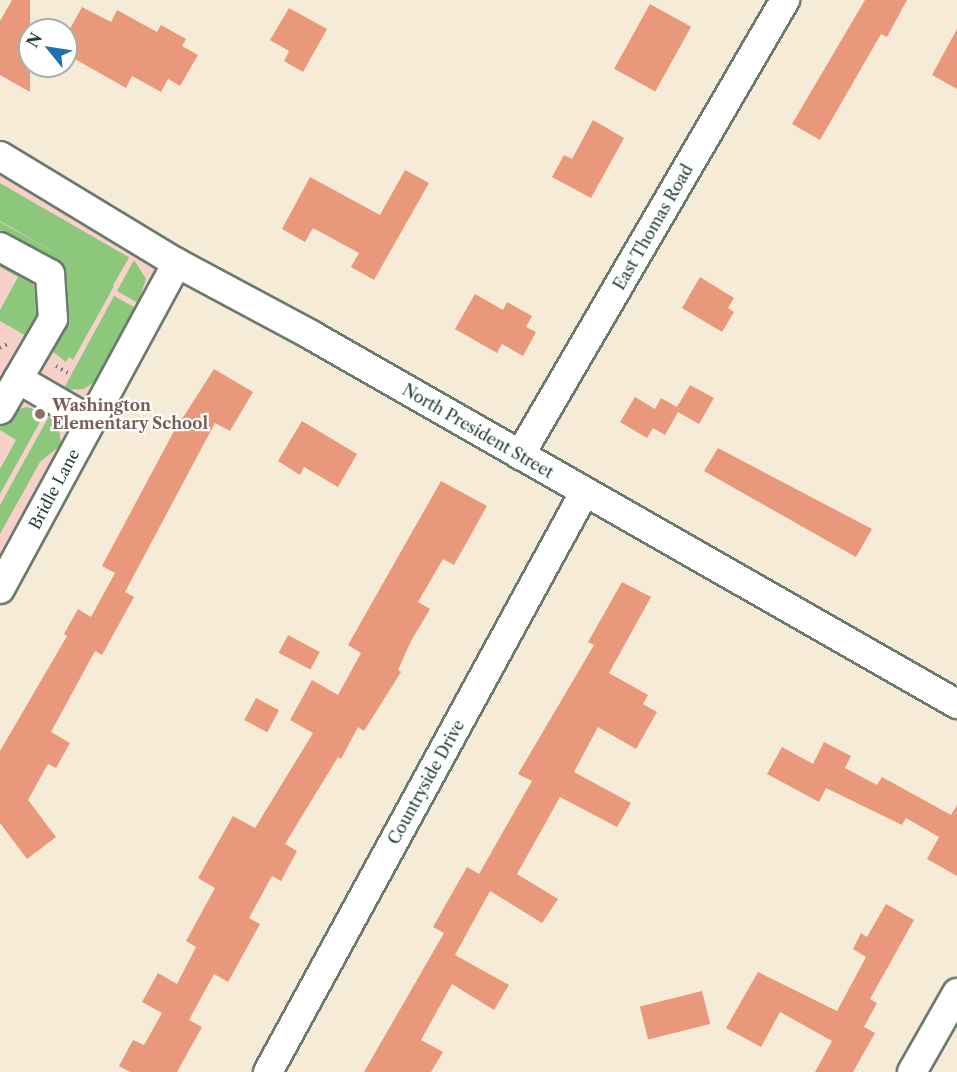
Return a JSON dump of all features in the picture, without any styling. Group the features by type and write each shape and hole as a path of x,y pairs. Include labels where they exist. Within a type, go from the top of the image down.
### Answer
{"street":[{"name":"East Thomas Road","path":"520,455 785,0"},
{"name":"North President Street","path":"0,156 177,263 957,704"},
{"path":"0,247 50,274 53,319 0,410"},
{"name":"Bridle Lane","path":"0,589 177,263"},
{"path":"18,379 91,421"},
{"name":"Countryside Drive","path":"268,1072 584,493"},
{"path":"912,1072 957,993"}],"shaded area":[{"name":"Washington Elementary School","path":"0,170 160,265 0,562"}],"green space":[{"path":"0,183 129,258 113,286 0,221"},
{"path":"0,222 114,286 73,360 69,357 66,362 52,351 67,312 64,284 49,259 0,230"},
{"path":"134,260 146,279 138,303 117,291"},
{"path":"0,261 29,278 39,295 38,316 28,337 0,321 0,310 18,277 0,267"},
{"path":"114,296 136,308 96,381 84,389 63,390"},
{"path":"27,407 45,413 0,494 0,469 16,440 0,430 0,423 15,410"},
{"path":"49,416 59,428 61,445 40,462 0,534 0,505"}],"building":[{"path":"12,0 30,0 30,18 18,18 18,78 30,78 30,92 0,75 0,21"},
{"path":"865,0 907,0 887,37 881,34 820,140 792,124"},
{"path":"650,4 691,27 655,92 614,69"},
{"path":"82,7 111,22 117,10 157,32 161,25 186,39 182,46 198,55 180,86 168,79 161,92 132,76 126,88 78,61 78,18 76,18"},
{"path":"289,8 327,29 303,72 284,61 289,51 270,40"},
{"path":"957,29 957,89 932,75"},
{"path":"593,120 624,138 591,198 552,177 564,155 572,159"},
{"path":"405,170 429,183 374,280 351,267 359,253 313,228 305,242 282,229 310,177 380,215"},
{"path":"700,277 734,298 728,308 734,312 722,332 682,308"},
{"path":"475,294 503,310 507,302 532,316 526,327 536,332 523,356 502,344 497,353 455,329"},
{"path":"214,369 253,392 230,431 215,423 125,592 134,597 102,655 95,651 51,732 70,743 56,768 48,764 28,800 56,837 27,859 0,823 0,751 67,636 64,634 78,609 91,617 115,573 102,566 173,433"},
{"path":"690,385 714,398 699,424 678,412 665,435 653,428 647,438 620,422 635,397 655,409 661,398 677,407"},
{"path":"302,421 357,454 338,487 304,467 300,475 278,461"},
{"path":"718,448 872,529 856,557 704,471"},
{"path":"441,481 487,506 454,565 443,559 418,602 430,609 411,641 398,670 401,672 364,731 358,727 341,759 338,757 285,844 297,851 281,881 272,876 249,918 260,924 228,982 214,974 189,1020 202,1027 177,1072 130,1072 119,1066 133,1040 144,1045 162,1013 142,1002 158,973 177,984 196,947 186,941 215,888 198,878 233,816 255,828 313,733 290,720 312,680 338,695 361,653 348,645"},
{"path":"622,582 651,597 609,673 648,695 643,704 657,712 636,749 598,727 574,772 631,803 617,827 560,797 517,874 558,899 542,923 490,891 455,955 509,985 494,1010 452,984 421,1040 443,1052 431,1072 364,1072 444,933 433,927 467,867 479,874 532,781 518,774 594,645 588,642"},
{"path":"288,635 320,652 310,670 279,653"},
{"path":"256,698 279,710 267,732 244,720"},
{"path":"824,742 851,756 845,768 877,785 882,777 951,815 957,805 957,876 927,859 939,837 906,818 902,825 826,788 819,802 767,774 782,747 813,764"},
{"path":"886,904 914,920 870,999 877,1003 864,1027 875,1033 853,1072 815,1072 832,1041 780,1012 761,1047 726,1028 758,972 837,1011 866,957 853,949 861,933 867,937"},
{"path":"702,991 710,1024 648,1039 640,1006"}],"place":[{"name":"Washington Elementary School","path":"40,414"}]}
